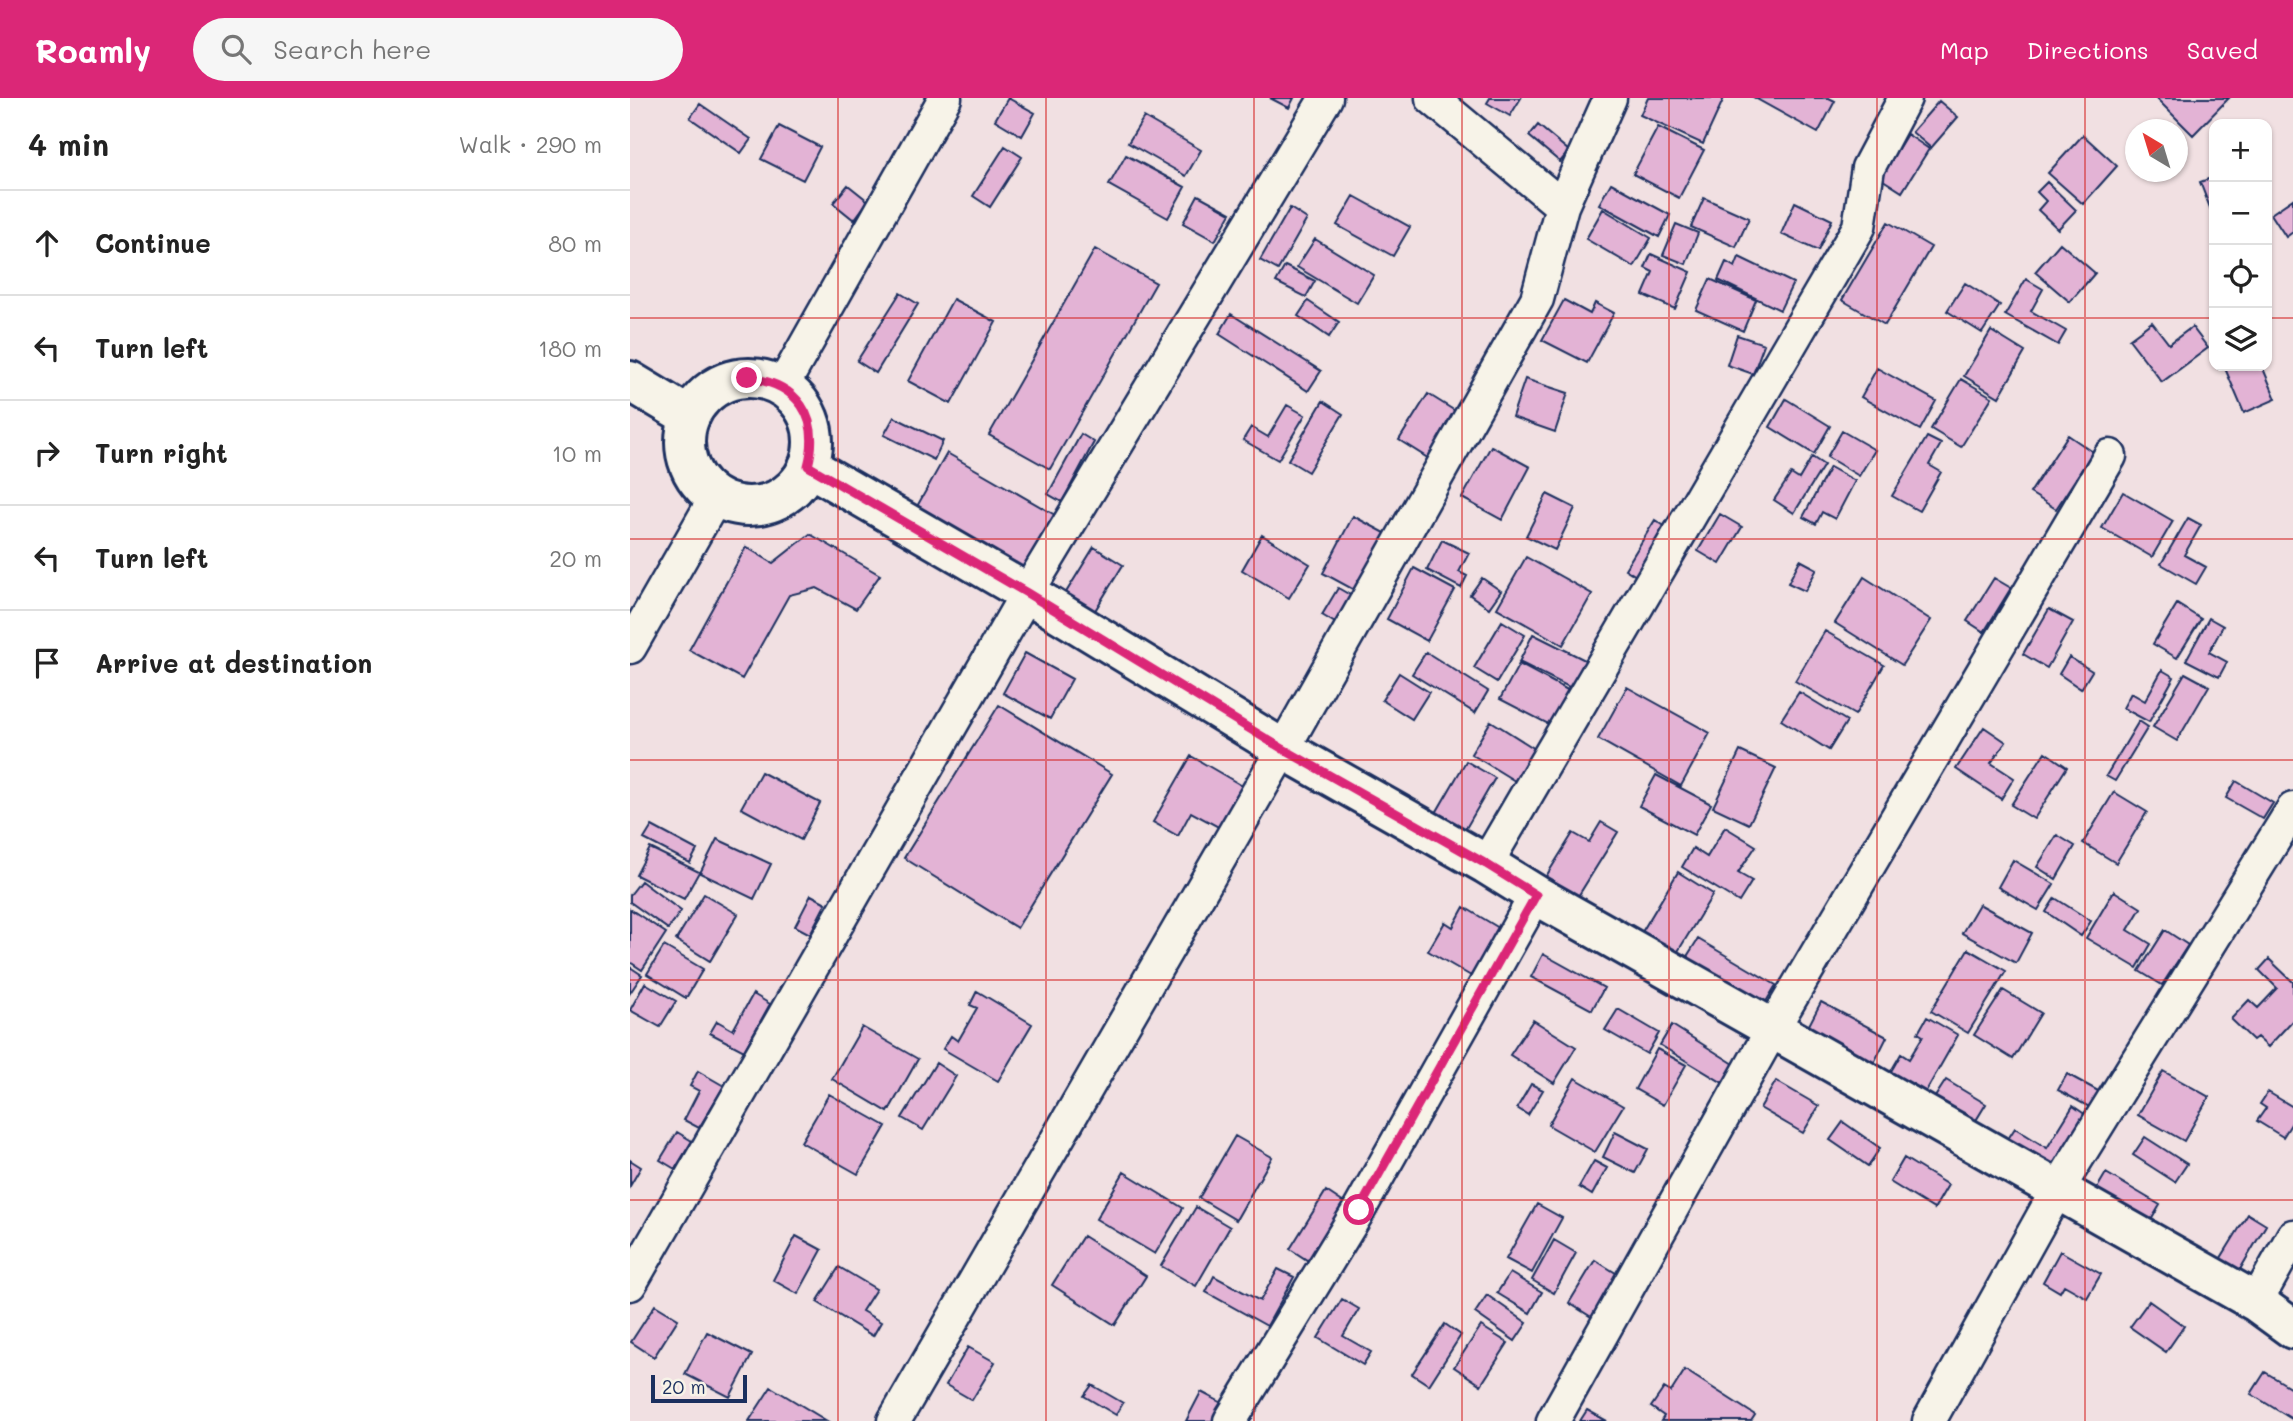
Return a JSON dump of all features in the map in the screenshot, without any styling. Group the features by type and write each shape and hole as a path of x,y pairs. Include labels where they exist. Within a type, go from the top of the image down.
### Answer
{"main road":[{"path":"747,378 765,380 782,387 796,398 807,413 812,430 813,449 799,482 785,494 769,502 733,504 716,497 702,485 692,470 686,453 685,435 690,417 699,401 713,389 729,381 747,378"},
{"path":"630,381 690,417"},
{"path":"808,466 1027,593 1283,749 2256,1302 2293,1329"}],"street":[{"path":"782,387 945,98"},
{"path":"630,1284 1027,593 1326,98"},
{"path":"1432,98 1562,206"},
{"path":"894,1421 1283,749 1537,299 1562,206 1610,98"},
{"path":"1486,864 1859,227 1868,168 1905,98"},
{"path":"1553,1421 1773,1028 2110,456"},
{"path":"630,647 716,497"},
{"path":"1929,1421 2058,1189 2293,810"},
{"path":"1230,1421 1359,1210 1536,895"},
{"path":"2256,1302 2293,1236"}],"building":[{"path":"1008,98 1035,113 1022,136 995,120"},
{"path":"1270,98 1294,98 1289,108"},
{"path":"1490,98 1521,98 1510,116 1487,103"},
{"path":"1648,98 1724,98 1703,144 1640,115"},
{"path":"1755,98 1829,98 1835,101 1818,133"},
{"path":"2156,98 2229,98 2193,135 2188,130 2188,119 2177,119"},
{"path":"1939,101 1958,117 1931,148 1912,132"},
{"path":"700,104 751,139 741,153 690,118"},
{"path":"1144,117 1201,150 1186,176 1128,143"},
{"path":"1538,125 1569,151 1560,162 1529,136"},
{"path":"779,126 820,147 803,180 761,159"},
{"path":"1658,127 1704,150 1679,198 1633,174"},
{"path":"1907,134 1929,149 1902,192 1880,178"},
{"path":"2083,135 2117,166 2083,204 2048,173"},
{"path":"1005,146 1022,157 990,207 973,196"},
{"path":"1126,155 1185,187 1168,218 1109,185"},
{"path":"2209,179 2209,205 2200,182"},
{"path":"2047,182 2076,210 2058,229 2038,210 2046,201 2037,192"},
{"path":"1611,183 1670,215 1659,237 1599,204"},
{"path":"848,185 868,201 854,220 833,203"},
{"path":"1198,195 1231,213 1215,241 1183,223"},
{"path":"1354,196 1410,227 1393,256 1337,225"},
{"path":"1704,198 1749,218 1736,247 1691,227"},
{"path":"2293,199 2293,232 2286,237 2272,213"},
{"path":"1795,202 1832,220 1818,251 1781,234"},
{"path":"1290,208 1307,219 1278,270 1260,260"},
{"path":"1603,209 1651,238 1634,267 1586,239"},
{"path":"1888,222 1931,247 1885,325 1842,300"},
{"path":"1676,224 1698,233 1686,264 1663,255"},
{"path":"1315,239 1374,275 1357,303 1297,267"},
{"path":"2060,243 2095,273 2070,302 2035,272"},
{"path":"1095,249 1156,283 1050,469 989,435"},
{"path":"1651,254 1691,272 1675,309 1643,295 1653,272 1645,268"},
{"path":"1739,257 1793,283 1780,310 1718,280 1726,262 1735,267"},
{"path":"1285,266 1315,281 1306,297 1276,282"},
{"path":"1710,279 1756,300 1743,331 1696,310"},
{"path":"2026,279 2043,289 2031,311 2066,331 2058,345 2005,315"},
{"path":"1965,283 2000,305 1982,333 1947,311"},
{"path":"900,293 918,304 876,373 857,361"},
{"path":"953,299 996,322 951,404 908,381"},
{"path":"1564,300 1590,314 1595,303 1614,313 1587,363 1542,340"},
{"path":"1308,301 1339,322 1329,337 1298,316"},
{"path":"1231,314 1321,371 1308,391 1219,334"},
{"path":"2152,322 2169,344 2192,327 2208,348 2162,382 2129,339"},
{"path":"1991,331 2025,352 1999,397 1964,376"},
{"path":"1737,335 1764,344 1753,374 1727,365"},
{"path":"1877,368 1936,401 1920,430 1861,397"},
{"path":"2226,371 2264,371 2276,399 2244,413"},
{"path":"1525,379 1568,393 1555,432 1512,417"},
{"path":"1961,379 1992,397 1961,447 1931,429"},
{"path":"1428,394 1460,414 1431,460 1399,440"},
{"path":"1786,399 1830,426 1814,454 1770,427"},
{"path":"1323,401 1343,414 1308,472 1288,460"},
{"path":"1287,405 1305,415 1278,460 1243,440 1251,427 1268,437"},
{"path":"894,417 943,441 934,460 884,435"},
{"path":"1842,431 1875,450 1859,476 1827,457"},
{"path":"1081,434 1094,442 1062,502 1048,494"},
{"path":"2068,435 2093,452 2056,509 2030,493"},
{"path":"1927,437 1941,444 1929,465 1941,472 1919,511 1892,496"},
{"path":"1491,446 1530,467 1502,520 1462,498"},
{"path":"947,453 1055,515 1018,578 911,517"},
{"path":"1812,457 1824,465 1794,513 1774,500 1791,474 1799,479"},
{"path":"1830,467 1855,481 1835,519 1822,512 1816,524 1803,517"},
{"path":"2123,492 2173,521 2152,557 2102,528"},
{"path":"1547,494 1575,508 1555,550 1526,536"},
{"path":"1720,514 1742,527 1720,564 1698,551"},
{"path":"1353,516 1387,534 1356,591 1323,573"},
{"path":"2188,518 2201,525 2184,555 2206,567 2196,584 2161,564"},
{"path":"1655,520 1671,530 1641,579 1625,569"},
{"path":"810,534 880,575 856,609 817,588 789,595 742,679 689,650 746,547 773,563"},
{"path":"1262,535 1310,564 1289,598 1242,570"},
{"path":"1442,540 1469,553 1459,572 1467,576 1461,588 1427,570"},
{"path":"1094,547 1123,565 1091,617 1062,599"},
{"path":"1526,557 1592,594 1563,645 1497,608"},
{"path":"1800,560 1817,569 1805,591 1788,583"},
{"path":"1414,568 1455,590 1427,641 1387,619"},
{"path":"1864,577 1931,620 1902,665 1835,623"},
{"path":"1482,578 1501,591 1489,608 1470,595"},
{"path":"1994,578 2011,588 1984,632 1967,621"},
{"path":"1338,588 1357,599 1340,626 1322,615"},
{"path":"2177,604 2201,619 2177,658 2153,644"},
{"path":"2049,609 2073,622 2047,668 2023,654"},
{"path":"2209,618 2223,626 2209,652 2227,662 2219,677 2186,660"},
{"path":"1502,621 1525,635 1497,682 1474,668"},
{"path":"1825,631 1884,665 1855,715 1795,681"},
{"path":"1533,634 1589,662 1575,690 1519,662"},
{"path":"1426,652 1488,691 1475,713 1412,674"},
{"path":"1025,653 1072,679 1050,719 1003,693"},
{"path":"2069,657 2092,671 2081,689 2059,674"},
{"path":"1519,664 1577,695 1558,729 1500,699"},
{"path":"2162,670 2174,677 2149,722 2123,708 2131,693 2145,701"},
{"path":"1399,673 1429,692 1412,719 1382,700"},
{"path":"2185,673 2209,686 2177,741 2153,727"},
{"path":"1627,687 1710,733 1681,786 1598,739"},
{"path":"1799,692 1847,721 1829,750 1781,720"},
{"path":"999,705 1112,774 1017,928 904,858"},
{"path":"1491,721 1543,754 1523,786 1471,754"},
{"path":"2139,721 2148,727 2115,781 2106,776"},
{"path":"1984,727 2006,742 1991,763 2014,778 2001,799 1956,769"},
{"path":"1740,751 1776,768 1749,824 1713,807"},
{"path":"2045,752 2067,767 2034,819 2011,805"},
{"path":"1191,756 1246,788 1222,829 1191,812 1178,836 1153,822"},
{"path":"1466,761 1495,778 1465,830 1436,813"},
{"path":"761,772 820,803 801,840 741,808"},
{"path":"1656,775 1711,804 1694,835 1639,806"},
{"path":"2236,781 2273,803 2263,819 2226,798"},
{"path":"2114,792 2147,812 2116,863 2083,843"},
{"path":"1601,822 1618,832 1577,898 1545,878 1573,833 1589,842"},
{"path":"652,826 697,850 690,863 644,839"},
{"path":"1725,827 1756,846 1738,873 1752,881 1739,902 1682,867 1693,848 1707,857"},
{"path":"2057,835 2075,846 2056,879 2037,867"},
{"path":"717,839 771,864 754,899 700,873"},
{"path":"650,848 699,872 684,899 636,875"},
{"path":"2013,860 2054,884 2038,910 1998,887"},
{"path":"1678,872 1713,894 1677,953 1642,932"},
{"path":"641,881 681,911 668,929 630,902 630,895"},
{"path":"2114,891 2141,908 2128,930 2151,944 2137,968 2086,938"},
{"path":"704,894 738,914 710,961 676,940"},
{"path":"811,895 826,903 810,934 795,926"},
{"path":"2055,898 2091,921 2081,936 2046,912"},
{"path":"1979,904 2032,933 2016,963 1962,933"},
{"path":"1464,907 1499,928 1471,976 1428,951 1445,922 1453,927"},
{"path":"630,909 666,933 642,970 630,962"},
{"path":"2165,930 2188,945 2162,985 2139,971"},
{"path":"1698,939 1776,985 1764,1005 1686,958"},
{"path":"664,946 703,969 686,998 647,974"},
{"path":"1968,949 2006,971 1968,1033 1931,1011"},
{"path":"1543,954 1604,988 1592,1010 1531,977"},
{"path":"2269,959 2293,982 2293,1020 2268,1047 2257,1037 2253,1040 2231,1019 2249,1000 2258,1008 2277,988 2259,970"},
{"path":"630,967 642,975 630,993"},
{"path":"645,983 676,1001 660,1027 630,1010"},
{"path":"2003,990 2041,1013 2013,1059 1974,1035"},
{"path":"977,991 1032,1024 998,1081 943,1049 951,1036 958,1041 977,1008 970,1005"},
{"path":"753,994 770,1004 744,1051 710,1033 717,1021 733,1030"},
{"path":"1821,1002 1887,1037 1874,1063 1808,1027"},
{"path":"1618,1009 1659,1033 1647,1054 1605,1030"},
{"path":"1927,1017 1958,1035 1925,1093 1890,1073 1901,1054 1909,1059 1923,1036 1918,1033"},
{"path":"1533,1020 1576,1047 1554,1083 1510,1055"},
{"path":"1672,1025 1734,1064 1723,1083 1660,1045"},
{"path":"862,1027 918,1059 888,1112 832,1079"},
{"path":"1657,1049 1686,1065 1663,1105 1635,1089"},
{"path":"936,1063 956,1076 923,1130 902,1118"},
{"path":"698,1071 724,1086 699,1128 684,1120 699,1091 690,1086"},
{"path":"2163,1071 2209,1097 2184,1141 2138,1115"},
{"path":"2067,1074 2100,1092 2091,1108 2058,1090"},
{"path":"1575,1078 1623,1106 1595,1152 1548,1125"},
{"path":"1946,1080 1986,1104 1975,1122 1935,1097"},
{"path":"1776,1081 1819,1106 1803,1133 1760,1108"},
{"path":"1531,1084 1543,1090 1528,1115 1517,1108"},
{"path":"2268,1092 2293,1107 2293,1121 2283,1137 2257,1121 2266,1108 2260,1104"},
{"path":"829,1094 886,1126 858,1174 801,1142"},
{"path":"2073,1106 2086,1115 2053,1167 2008,1139 2015,1128 2047,1148"},
{"path":"1843,1122 1880,1148 1868,1166 1830,1140"},
{"path":"677,1132 692,1141 675,1169 660,1160"},
{"path":"1615,1132 1648,1149 1635,1173 1603,1157"},
{"path":"1235,1136 1272,1157 1236,1220 1199,1198"},
{"path":"2145,1137 2187,1164 2175,1182 2133,1155"},
{"path":"1904,1158 1948,1185 1934,1209 1890,1182"},
{"path":"630,1160 641,1167 630,1186"},
{"path":"1594,1161 1607,1168 1592,1195 1579,1187"},
{"path":"1124,1172 1183,1208 1155,1254 1096,1219"},
{"path":"2106,1173 2160,1205 2147,1227 2093,1195"},
{"path":"1326,1191 1347,1205 1310,1262 1290,1249"},
{"path":"1537,1204 1562,1218 1532,1273 1506,1259"},
{"path":"1196,1207 1230,1227 1196,1286 1161,1266"},
{"path":"2248,1214 2266,1225 2235,1278 2216,1266"},
{"path":"796,1236 822,1250 798,1294 773,1280"},
{"path":"1083,1236 1146,1276 1115,1325 1052,1285"},
{"path":"1554,1240 1576,1253 1554,1293 1532,1280"},
{"path":"2060,1251 2101,1274 2087,1298 2064,1285 2060,1292 2043,1282"},
{"path":"1595,1260 1619,1275 1593,1318 1569,1303"},
{"path":"839,1267 876,1289 862,1311 881,1322 873,1336 817,1302"},
{"path":"1278,1269 1294,1277 1267,1326 1206,1292 1214,1276 1260,1301"},
{"path":"1510,1273 1542,1292 1530,1313 1497,1293"},
{"path":"1487,1295 1527,1323 1515,1341 1475,1313"},
{"path":"1342,1299 1359,1309 1343,1336 1371,1352 1363,1365 1318,1338"},
{"path":"2149,1301 2184,1326 2166,1352 2130,1327"},
{"path":"655,1305 678,1319 654,1357 631,1342"},
{"path":"1445,1324 1461,1335 1429,1385 1412,1374"},
{"path":"1481,1326 1508,1343 1481,1385 1454,1367"},
{"path":"707,1332 752,1355 730,1397 685,1374"},
{"path":"968,1347 995,1362 972,1400 946,1385"},
{"path":"1685,1370 1755,1415 1751,1421 1661,1421 1664,1416 1651,1407 1664,1388 1671,1392"},
{"path":"2265,1372 2293,1389 2292,1419 2251,1394"},
{"path":"1092,1385 1123,1403 1116,1415 1084,1396"},
{"path":"771,1387 827,1421 749,1421"},
{"path":"1201,1392 1224,1404 1215,1421 1186,1421"},
{"path":"1587,1410 1607,1421 1580,1421"}],"route":[{"path":"747,378 765,380 782,387 796,398 807,413 812,430 813,449 808,466 1027,593 1283,749 1536,895 1359,1210"}]}
